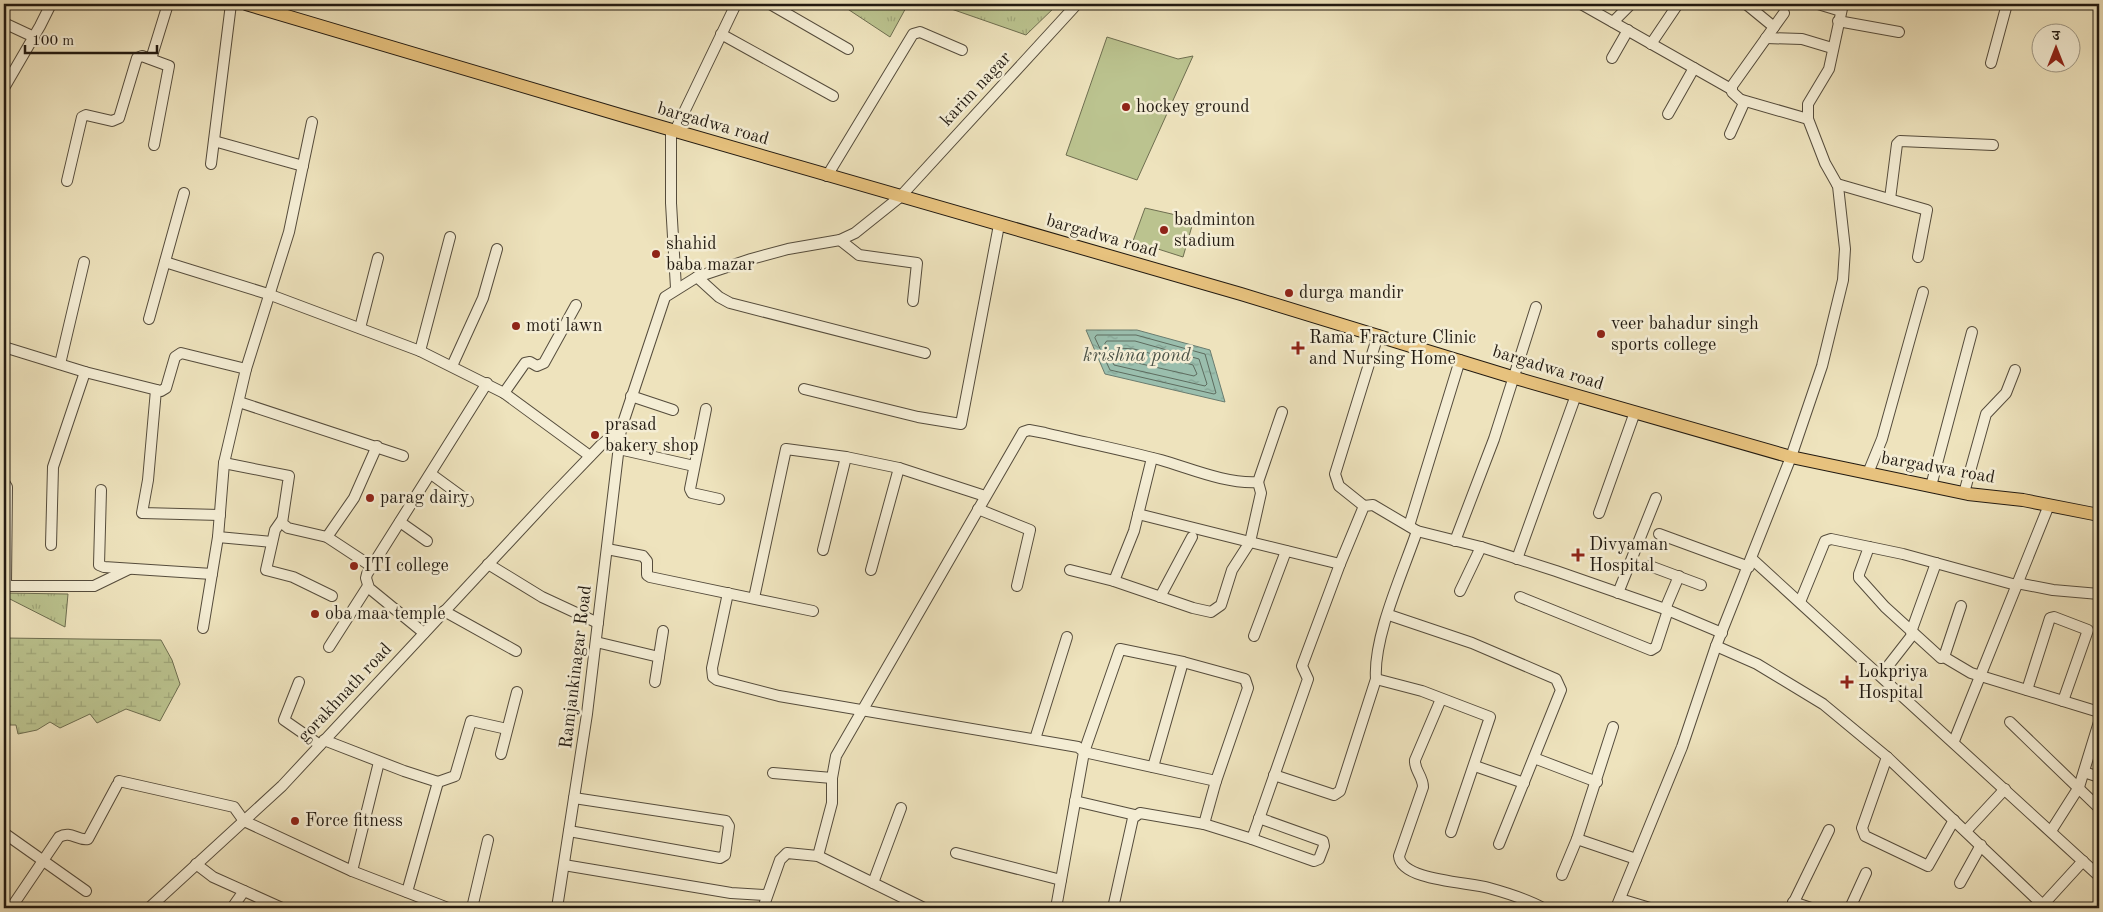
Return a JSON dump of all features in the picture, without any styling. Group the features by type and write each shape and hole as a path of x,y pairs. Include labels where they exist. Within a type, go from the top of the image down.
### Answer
{"main road":[{"name":"bargadwa road","path":"246,4 673,131 1378,335 1512,377 1791,457 1964,493 2049,505 2099,515"}],"street":[{"path":"4,88 51,4"},
{"path":"151,59 168,4"},
{"path":"211,164 231,4"},
{"path":"736,4 673,131 670,203 676,288 697,277 788,249 849,247 862,256 917,263 913,301"},
{"path":"770,4 848,49"},
{"name":"karim nagar","path":"849,247 855,233 900,197 1077,4"},
{"path":"1613,22 1631,4"},
{"path":"1651,44 1678,4"},
{"path":"1746,4 1774,26"},
{"path":"1818,4 1899,32"},
{"path":"1991,63 2007,4"},
{"path":"1585,5 1731,89 1742,100 1808,119"},
{"path":"1650,908 1618,904 1682,747 1716,646 1791,457 1822,366 1843,280 1845,249 1842,208 1837,184 1825,163 1808,119 1808,104 1829,69 1840,12"},
{"path":"1731,89 1784,13"},
{"path":"4,23 34,37"},
{"path":"1612,58 1628,30"},
{"path":"827,176 913,34 920,32 962,50"},
{"path":"721,34 832,96"},
{"path":"1766,38 1802,39 1832,48"},
{"path":"66,181 82,117 86,115 112,121 119,118 137,58 142,56 169,66 154,145"},
{"path":"1668,114 1694,68"},
{"path":"1730,134 1743,106 1742,100"},
{"path":"203,628 218,537 224,463 246,369 289,232 312,122"},
{"path":"214,141 303,166"},
{"path":"1890,199 1897,144 1900,141 1992,145"},
{"path":"1837,184 1927,210 1918,257"},
{"path":"149,319 184,193"},
{"path":"804,389 918,417 961,424 999,225"},
{"path":"420,351 450,237"},
{"path":"452,366 483,298 497,249"},
{"path":"360,328 378,258"},
{"path":"60,364 84,262"},
{"path":"165,262 268,294 420,351 504,393 590,456"},
{"path":"697,277 730,303 925,353"},
{"name":"Ramjankinagar Road","path":"557,908 596,642 621,429 660,307 665,297 676,288"},
{"path":"1868,473 1882,439 1923,292"},
{"path":"504,393 525,364 530,362 537,366 544,363 576,305"},
{"path":"1455,541 1494,439 1512,377 1536,307"},
{"path":"1931,486 1972,332"},
{"path":"1378,335 1335,474 1339,486 1364,506 1372,505 1413,528 1481,547 1618,593 1667,610 1722,633"},
{"path":"4,350 164,391 175,357 182,352 246,369"},
{"path":"1274,775 1338,794 1376,679 1375,662 1381,635 1389,615 1460,360"},
{"path":"1964,493 1986,414 2006,393 2015,370"},
{"path":"50,545 53,467 84,372"},
{"path":"424,633 368,586 366,578 371,566 487,383"},
{"path":"156,390 148,480 142,513 220,515"},
{"path":"1517,559 1576,395"},
{"path":"631,396 672,410"},
{"path":"238,402 403,456"},
{"path":"706,409 694,466 691,492 719,499"},
{"path":"1070,570 1114,581 1193,608 1215,611 1221,605 1232,570 1250,542 1261,494 1258,482 1282,412"},
{"path":"1599,513 1635,412"},
{"name":"gorakhnath road","path":"149,908 282,786 590,456 621,429"},
{"path":"818,856 832,803 832,778 836,756 1023,432 1045,433 1152,458 1231,480 1258,482"},
{"path":"327,537 354,498 377,446"},
{"path":"619,449 694,466"},
{"path":"754,598 786,449 846,457 899,468 985,496"},
{"path":"823,550 846,457"},
{"path":"1114,581 1134,531 1152,458"},
{"path":"224,463 289,476 282,520 275,530 266,570 294,577 332,596"},
{"path":"871,570 899,468"},
{"path":"431,474 468,501"},
{"path":"4,482 7,488 4,581 10,586 87,587 103,584 129,569"},
{"path":"101,490 99,564 104,567 212,574"},
{"path":"1618,593 1656,498"},
{"path":"1954,741 2049,505"},
{"path":"1252,839 1308,679 1302,666 1364,506"},
{"path":"978,509 1030,530 1017,586"},
{"path":"1138,514 1340,564"},
{"path":"282,520 288,528 327,537 371,566"},
{"path":"400,522 427,541"},
{"path":"1659,534 1750,563 1800,602 1954,741 2099,876"},
{"path":"218,537 272,542"},
{"path":"1160,597 1192,537"},
{"path":"1800,602 1827,539 1870,547 2017,584 2053,590 2099,594"},
{"path":"1460,592 1481,547"},
{"path":"1870,547 1859,574 1860,578 1885,607 1941,658 1944,657 1971,673 2099,712"},
{"path":"607,549 643,556 647,561 647,575 650,577 813,611"},
{"path":"1254,636 1286,551"},
{"path":"488,564 542,598 598,623"},
{"path":"1881,675 1912,633 1936,564"},
{"path":"1650,566 1700,585"},
{"path":"1520,598 1651,650 1656,647 1679,576"},
{"path":"329,647 368,586"},
{"path":"728,593 712,668 713,677 717,680 779,696 1078,747 1084,752 1216,781"},
{"path":"1944,657 1961,606"},
{"path":"444,611 516,651"},
{"path":"1389,615 1472,643 1556,679 1561,690 1499,844"},
{"path":"2027,690 2050,618 2054,616 2088,630 2063,701"},
{"path":"655,682 664,631"},
{"path":"1035,739 1067,637"},
{"path":"596,642 659,657"},
{"path":"1716,646 1756,664 1816,698 1887,757 1981,845 2043,907 2083,861"},
{"path":"1056,908 1084,752 1120,649 1183,662 1245,679 1248,682 1248,688 1216,781 1204,824"},
{"path":"1152,767 1183,662"},
{"path":"1376,679 1422,691 1490,717 1475,766 1451,832"},
{"path":"299,682 284,720 322,742 438,782 455,776 471,721 507,729"},
{"path":"500,754 517,692"},
{"path":"1441,699 1415,760 1415,764 1422,777 1423,787 1399,856 1401,865 1406,869 1436,879 1489,888 1532,902 1543,908"},
{"path":"2010,722 2099,808"},
{"path":"2050,831 2079,787 2099,722"},
{"path":"1562,875 1597,782 1613,727"},
{"path":"1887,757 1862,828 1865,836 1928,866 1954,820"},
{"path":"1534,758 1597,782"},
{"path":"352,871 379,762"},
{"path":"1475,766 1524,783"},
{"path":"2084,772 2099,777"},
{"path":"773,773 832,778"},
{"path":"407,892 438,782"},
{"path":"11,908 59,837 64,834 88,839 118,783 234,807 244,821 352,871 448,908"},
{"path":"1966,831 2006,789"},
{"path":"569,831 720,858 725,855 729,826 726,821 574,798"},
{"path":"1075,801 1136,815 1140,813 1204,824 1314,861 1319,859 1324,846 1323,841 1259,818"},
{"path":"873,883 900,808"},
{"path":"1113,908 1136,815"},
{"path":"1811,908 1792,905 1829,830"},
{"path":"4,833 86,891"},
{"path":"1577,839 1636,859"},
{"path":"472,908 488,840"},
{"path":"1960,883 1981,845"},
{"path":"763,908 766,895 783,855 787,853 818,856 873,883 904,904 924,908"},
{"path":"956,853 1061,880"},
{"path":"196,864 213,877 282,908"},
{"path":"564,865 731,892 766,895"},
{"path":"1850,908 1866,873"},
{"path":"232,908 244,891"}],"green space":[{"path":"840,4 908,4 890,37"},
{"path":"937,4 1058,4 1026,35"},
{"name":"hockey ground","path":"1107,37 1178,59 1193,56 1137,180 1066,155"},
{"name":"badminton stadium","path":"1145,208 1194,219 1183,257 1133,241"},
{"path":"4,593 68,594 65,627 4,596"},
{"path":"4,638 161,640 172,660 180,684 160,721 126,709 97,723 90,714 60,728 50,722 37,730 18,734 16,725 4,725"}],"water":[{"name":"krishna pond","path":"1086,330 1137,330 1210,350 1225,402 1105,374"}],"place":[{"name":"hockey ground","path":"1126,107"},
{"name":"badminton stadium","path":"1164,230"},
{"name":"shahid baba mazar","path":"656,254"},
{"name":"durga mandir","path":"1289,293"},
{"name":"moti lawn","path":"516,326"},
{"name":"veer bahadur singh sports college","path":"1601,334"},
{"name":"Rama Fracture Clinic and Nursing Home","path":"1298,348"},
{"name":"prasad bakery shop","path":"595,435"},
{"name":"parag dairy","path":"370,498"},
{"name":"Divyaman Hospital","path":"1578,555"},
{"name":"ITI college","path":"354,566"},
{"name":"oba maa temple","path":"315,614"},
{"name":"Lokpriya Hospital","path":"1847,682"},
{"name":"Force fitness","path":"295,821"}]}
